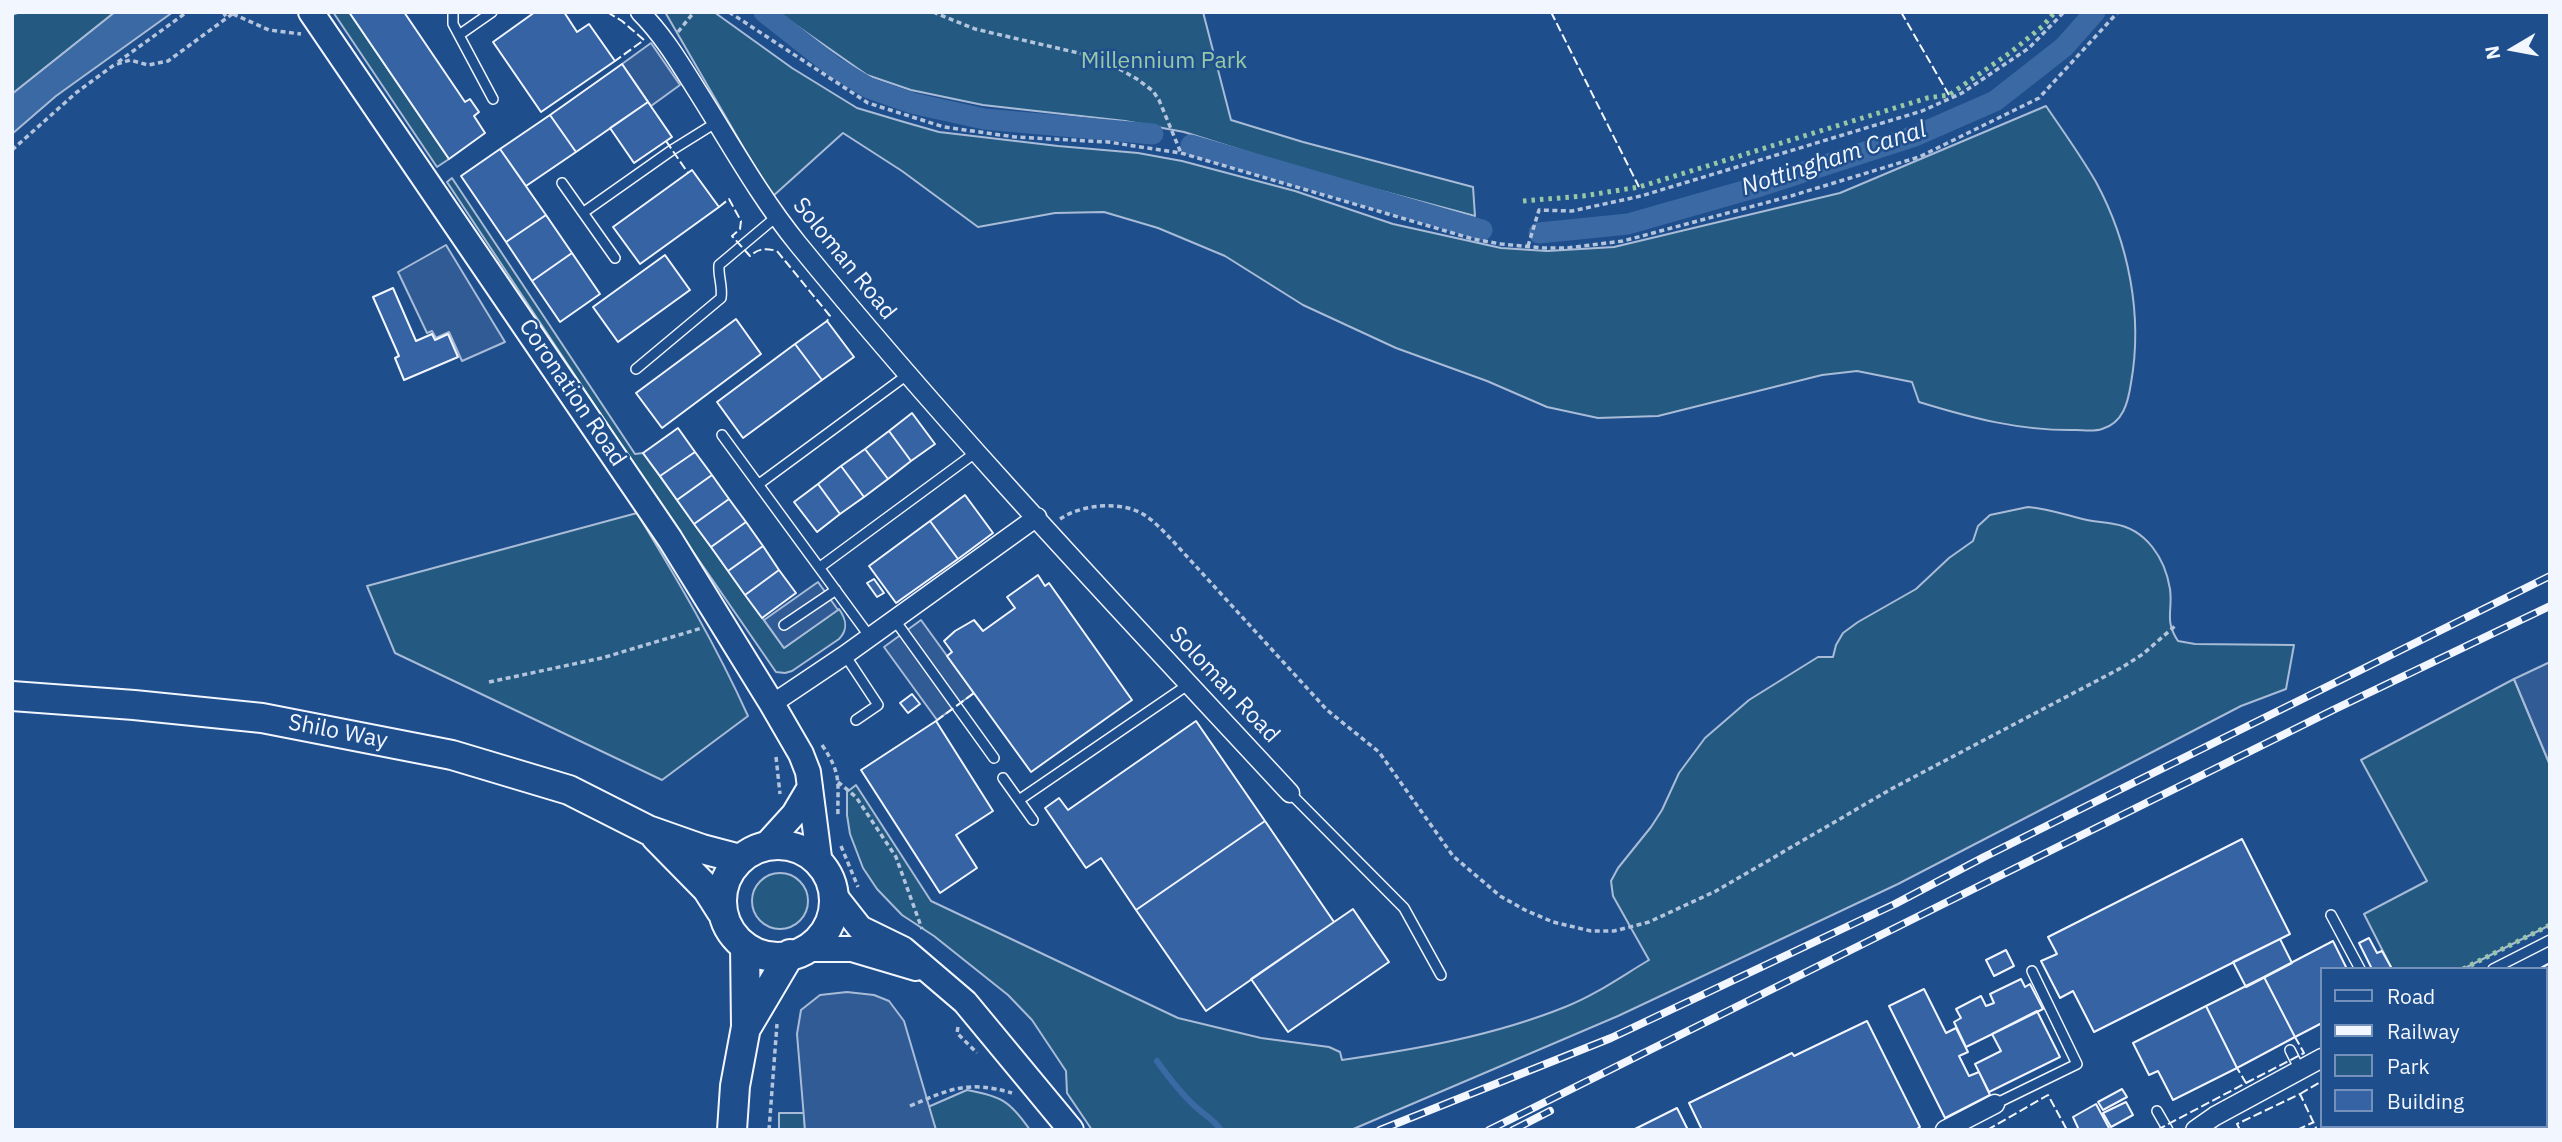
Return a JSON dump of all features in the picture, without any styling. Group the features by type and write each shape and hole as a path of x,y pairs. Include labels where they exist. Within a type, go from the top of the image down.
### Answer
{"main road":[{"name":"Shilo Way","path":"12,696 262,718 452,755 569,790 648,830 740,859"},
{"name":"Shilo Way","path":"648,830 707,889 722,911"},
{"path":"746,1027 797,952 822,937 830,923 834,895 820,865 802,851 765,846 740,859 727,877 722,911 728,927 745,946 764,954 797,952"},
{"path":"732,1130 746,1027 745,946"}],"street":[{"name":"Soloman Road","path":"640,12 668,44 776,217 907,375 975,453 1290,793"},
{"name":"Coronation Road","path":"308,23 564,381 670,539 772,704 801,754 810,787 820,865"},
{"path":"772,704 1042,523"},
{"path":"765,846 794,814 810,787"},
{"path":"834,895 860,928 903,949 965,1002 1070,1130"},
{"path":"797,952 852,949 930,972"},
{"path":"2195,1130 2215,1124 2320,1059"},
{"path":"1957,1127 1995,1104"}],"lane":[{"path":"453,12 453,24 493,99"},
{"path":"459,35 492,12"},
{"path":"584,212 717,122"},
{"path":"562,183 615,258"},
{"path":"636,369 721,298 723,288 718,273 719,265 776,217"},
{"path":"758,484 907,375"},
{"path":"722,435 870,637"},
{"path":"820,568 975,453"},
{"path":"784,625 836,590"},
{"path":"894,620 994,758"},
{"path":"845,655 878,705 856,720"},
{"path":"1019,800 1189,684"},
{"path":"1003,778 1033,820"},
{"path":"1290,793 1404,908 1441,975"},
{"path":"2331,915 2359,967"},
{"path":"2497,967 2550,940"},
{"path":"1995,1104 2077,1063 2032,971"},
{"path":"2290,1050 2300,1070"},
{"path":"2157,1111 2168,1130"}],"path":[{"path":"12,150 77,92 187,12"},
{"path":"223,12 228,18"},
{"path":"668,44 694,12"},
{"path":"729,12 869,103 944,127 1015,137 1108,142 1181,153 1473,239 1501,244 1567,248 1623,241 1791,196 1919,157 2039,98 2118,12"},
{"path":"933,12 975,29 1100,58 1137,79 1153,90 1159,100 1181,153"},
{"path":"1528,246 1539,210 1572,211 1641,196 1922,111 1962,93 2029,48 2064,12"},
{"path":"114,65 130,60 148,65 168,61 234,13 269,30 308,23"},
{"path":"1042,523 1078,510 1114,506 1144,514 1171,539 1327,710 1380,752 1453,856 1500,896 1525,910 1553,922 1591,931 1614,931 1649,922 1716,891 1894,788 2121,668 2143,654 2175,626"},
{"path":"489,682 602,658 721,622"},
{"path":"838,782 856,797 896,857 922,929"},
{"path":"910,1105 947,1090 970,1086 989,1086 1014,1094"}],"green space":[{"path":"20,12 115,12 12,94 12,15"},
{"path":"333,12 349,12 449,159 437,167"},
{"path":"665,12 714,12 792,68 857,108 939,132 1138,153 1182,161 1295,191 1393,224 1501,248 1547,251 1614,247 1840,193 2046,106 2096,182 2125,255 2134,306 2135,332 2128,398 2115,422 2092,431 2016,426 1977,418 1919,402 1912,382 1857,371 1822,375 1658,416 1598,418 1547,407 1487,381 1396,348 1303,305 1225,256 1158,228 1104,212 1055,213 978,227 902,171 843,133 772,197"},
{"name":"Millennium Park","path":"777,12 1203,12 1231,120 1473,187 1475,216 1310,172 1184,132 1125,121 983,105 911,90 867,75"},
{"path":"452,178 635,454 643,453 784,648 839,609 845,624 839,639 792,671 776,672 656,498 447,182"},
{"path":"2028,507 2114,524 2136,532 2152,547 2164,566 2171,597 2171,627 2178,641 2195,644 2294,645 2286,689 2241,706 1898,884 1618,1016 1351,1130 1092,1130 1067,1093 1066,1071 1032,1020 1008,995 934,936 902,915 877,889 863,868 850,834 847,792 856,785 931,901 1178,1018 1261,1038 1329,1047 1340,1052 1342,1060 1483,1034 1576,1002 1649,960 1613,896 1611,881 1618,868 1651,827 1679,773 1705,738 1749,700 1818,657 1833,657 1843,633 1916,589 1949,558 1973,541 1978,526 1990,515"},
{"path":"637,513 709,638 748,716 662,780 395,653 367,586"},
{"path":"2514,679 2550,765 2550,925 2467,967 2391,967 2364,914 2427,881 2361,760"},
{"path":"775,873 785,873 800,881 806,890 806,912 800,921 785,929 775,929 757,917 752,906 752,896 764,878"},
{"path":"967,1090 1004,1101 1030,1130 936,1130 928,1107"},
{"path":"779,1113 804,1113 805,1130 779,1130"}],"shaded area":[{"path":"115,12 173,12 56,96 12,134 12,94"},
{"path":"651,43 680,85 651,106 622,64"},
{"path":"446,245 505,342 462,361 449,332 436,338 432,331 427,333 398,272"},
{"path":"818,582 838,610 784,648 764,620"},
{"path":"921,620 974,693 937,720 884,647"},
{"path":"2550,662 2550,765 2514,679"},
{"path":"847,992 874,995 889,1001 904,1021 936,1130 805,1130 797,1034 801,1010 820,995"}],"building":[{"path":"349,12 404,12 465,102 470,99 479,112 474,116 485,133 449,159"},
{"path":"535,12 564,12 577,32 589,24 615,61 541,112 493,42"},
{"path":"622,64 648,102 576,152 550,115"},
{"path":"648,102 672,137 634,163 610,128"},
{"path":"550,115 576,152 526,186 500,149"},
{"path":"500,149 546,215 506,242 461,176"},
{"path":"692,170 719,207 640,264 613,227"},
{"path":"546,215 572,253 532,281 506,242"},
{"path":"572,253 600,294 560,322 532,281"},
{"path":"665,255 690,290 618,342 593,307"},
{"path":"393,288 416,341 432,334 435,340 448,334 458,357 404,380 395,358 399,356 373,297"},
{"path":"736,319 761,354 662,428 636,393"},
{"path":"827,321 854,357 822,380 795,344"},
{"path":"795,344 822,380 743,438 717,402"},
{"path":"912,413 935,444 911,461 889,431"},
{"path":"678,428 695,452 660,476 643,453"},
{"path":"889,431 911,461 888,479 865,449"},
{"path":"865,449 888,479 864,497 841,466"},
{"path":"695,452 712,475 677,500 660,476"},
{"path":"841,466 864,497 840,514 818,484"},
{"path":"712,475 729,499 694,524 677,500"},
{"path":"818,484 840,514 817,532 794,502"},
{"path":"965,495 993,533 958,559 930,521"},
{"path":"729,499 746,522 711,547 694,524"},
{"path":"930,521 958,559 896,603 869,566"},
{"path":"746,522 763,546 728,571 711,547"},
{"path":"763,546 779,570 745,595 728,571"},
{"path":"779,570 796,593 762,618 745,595"},
{"path":"1038,575 1045,586 1049,583 1132,700 1031,772 947,656 952,652 944,641 974,620 983,631 1015,608 1007,597"},
{"path":"874,579 884,593 877,597 867,583"},
{"path":"912,694 920,704 908,713 900,703"},
{"path":"936,721 993,811 956,835 977,868 940,893 861,770"},
{"path":"1196,721 1265,821 1136,910 1101,858 1086,868 1045,808 1059,798 1068,810"},
{"path":"1265,821 1334,922 1206,1011 1136,910"},
{"path":"2242,839 2290,934 2094,1032 2073,991 2060,998 2041,961 2057,954 2048,937"},
{"path":"1353,909 1389,962 1288,1032 1251,979"},
{"path":"2369,938 2377,953 2382,951 2391,967 2371,967 2359,943"},
{"path":"2280,939 2292,963 2246,987 2233,962"},
{"path":"2333,941 2346,967 2320,967 2320,1024 2295,1037 2264,977"},
{"path":"2006,950 2014,966 1994,976 1986,960"},
{"path":"2550,963 2548,1044 2548,967 2543,967"},
{"path":"2264,977 2295,1037 2237,1068 2206,1006"},
{"path":"2021,979 2025,987 2030,984 2043,1009 1966,1047 1954,1022 1961,1018 1956,1009 1981,996 1986,1006 1994,1003 1990,994"},
{"path":"1924,989 1946,1033 1956,1028 1968,1052 1959,1056 1969,1076 1979,1072 1990,1095 1945,1118 1889,1006"},
{"path":"2206,1006 2237,1068 2173,1100 2158,1071 2149,1075 2133,1043"},
{"path":"2037,1011 2060,1057 1989,1092 1975,1064 2001,1051 1992,1034"},
{"path":"1867,1021 1920,1127 1915,1130 1702,1130 1689,1103 1792,1053 1794,1056"},
{"path":"2122,1089 2127,1097 2103,1110 2098,1102"},
{"path":"2126,1102 2133,1115 2111,1127 2103,1113"},
{"path":"2096,1104 2110,1130 2079,1130 2073,1117"},
{"path":"1677,1108 1688,1130 1633,1130"}],"waterway":[{"name":"Nottingham Canal","path":"764,12 834,67 869,88 912,103 984,119 1153,134"},
{"name":"Nottingham Canal","path":"1539,233 1628,224 1754,188 1915,136 1995,101 2064,47 2095,12"},
{"name":"Nottingham Canal","path":"1191,145 1482,230"},
{"path":"1157,1061 1186,1097 1221,1130"}],"railway":[{"path":"1380,1130 1611,1038 1895,904 1984,857 2550,576"},
{"path":"1489,1130 2333,710 2550,606"},
{"path":"1513,1130 1550,1111"}],"hedge":[{"path":"1523,201 1583,196 1639,187 1927,98 1949,95 2011,52 2043,26 2055,12"},
{"path":"2467,967 2550,925"}],"fence":[{"path":"607,12 644,40 615,61"},
{"path":"1551,12 1639,187"},
{"path":"1901,12 1949,95"},
{"path":"666,141 688,173"},
{"path":"719,207 729,199 741,221 740,229 732,236 750,256 763,249 777,251 830,316 827,321"},
{"path":"936,721 974,693"},
{"path":"2246,1083 2304,1053 2295,1037"},
{"path":"2157,1130 2246,1083 2237,1068"},
{"path":"2300,1094 2320,1082"},
{"path":"2240,1130 2237,1124 2300,1094 2317,1130"},
{"path":"1987,1130 2048,1095 2067,1130"},
{"path":"2297,1130 2314,1122"}]}
